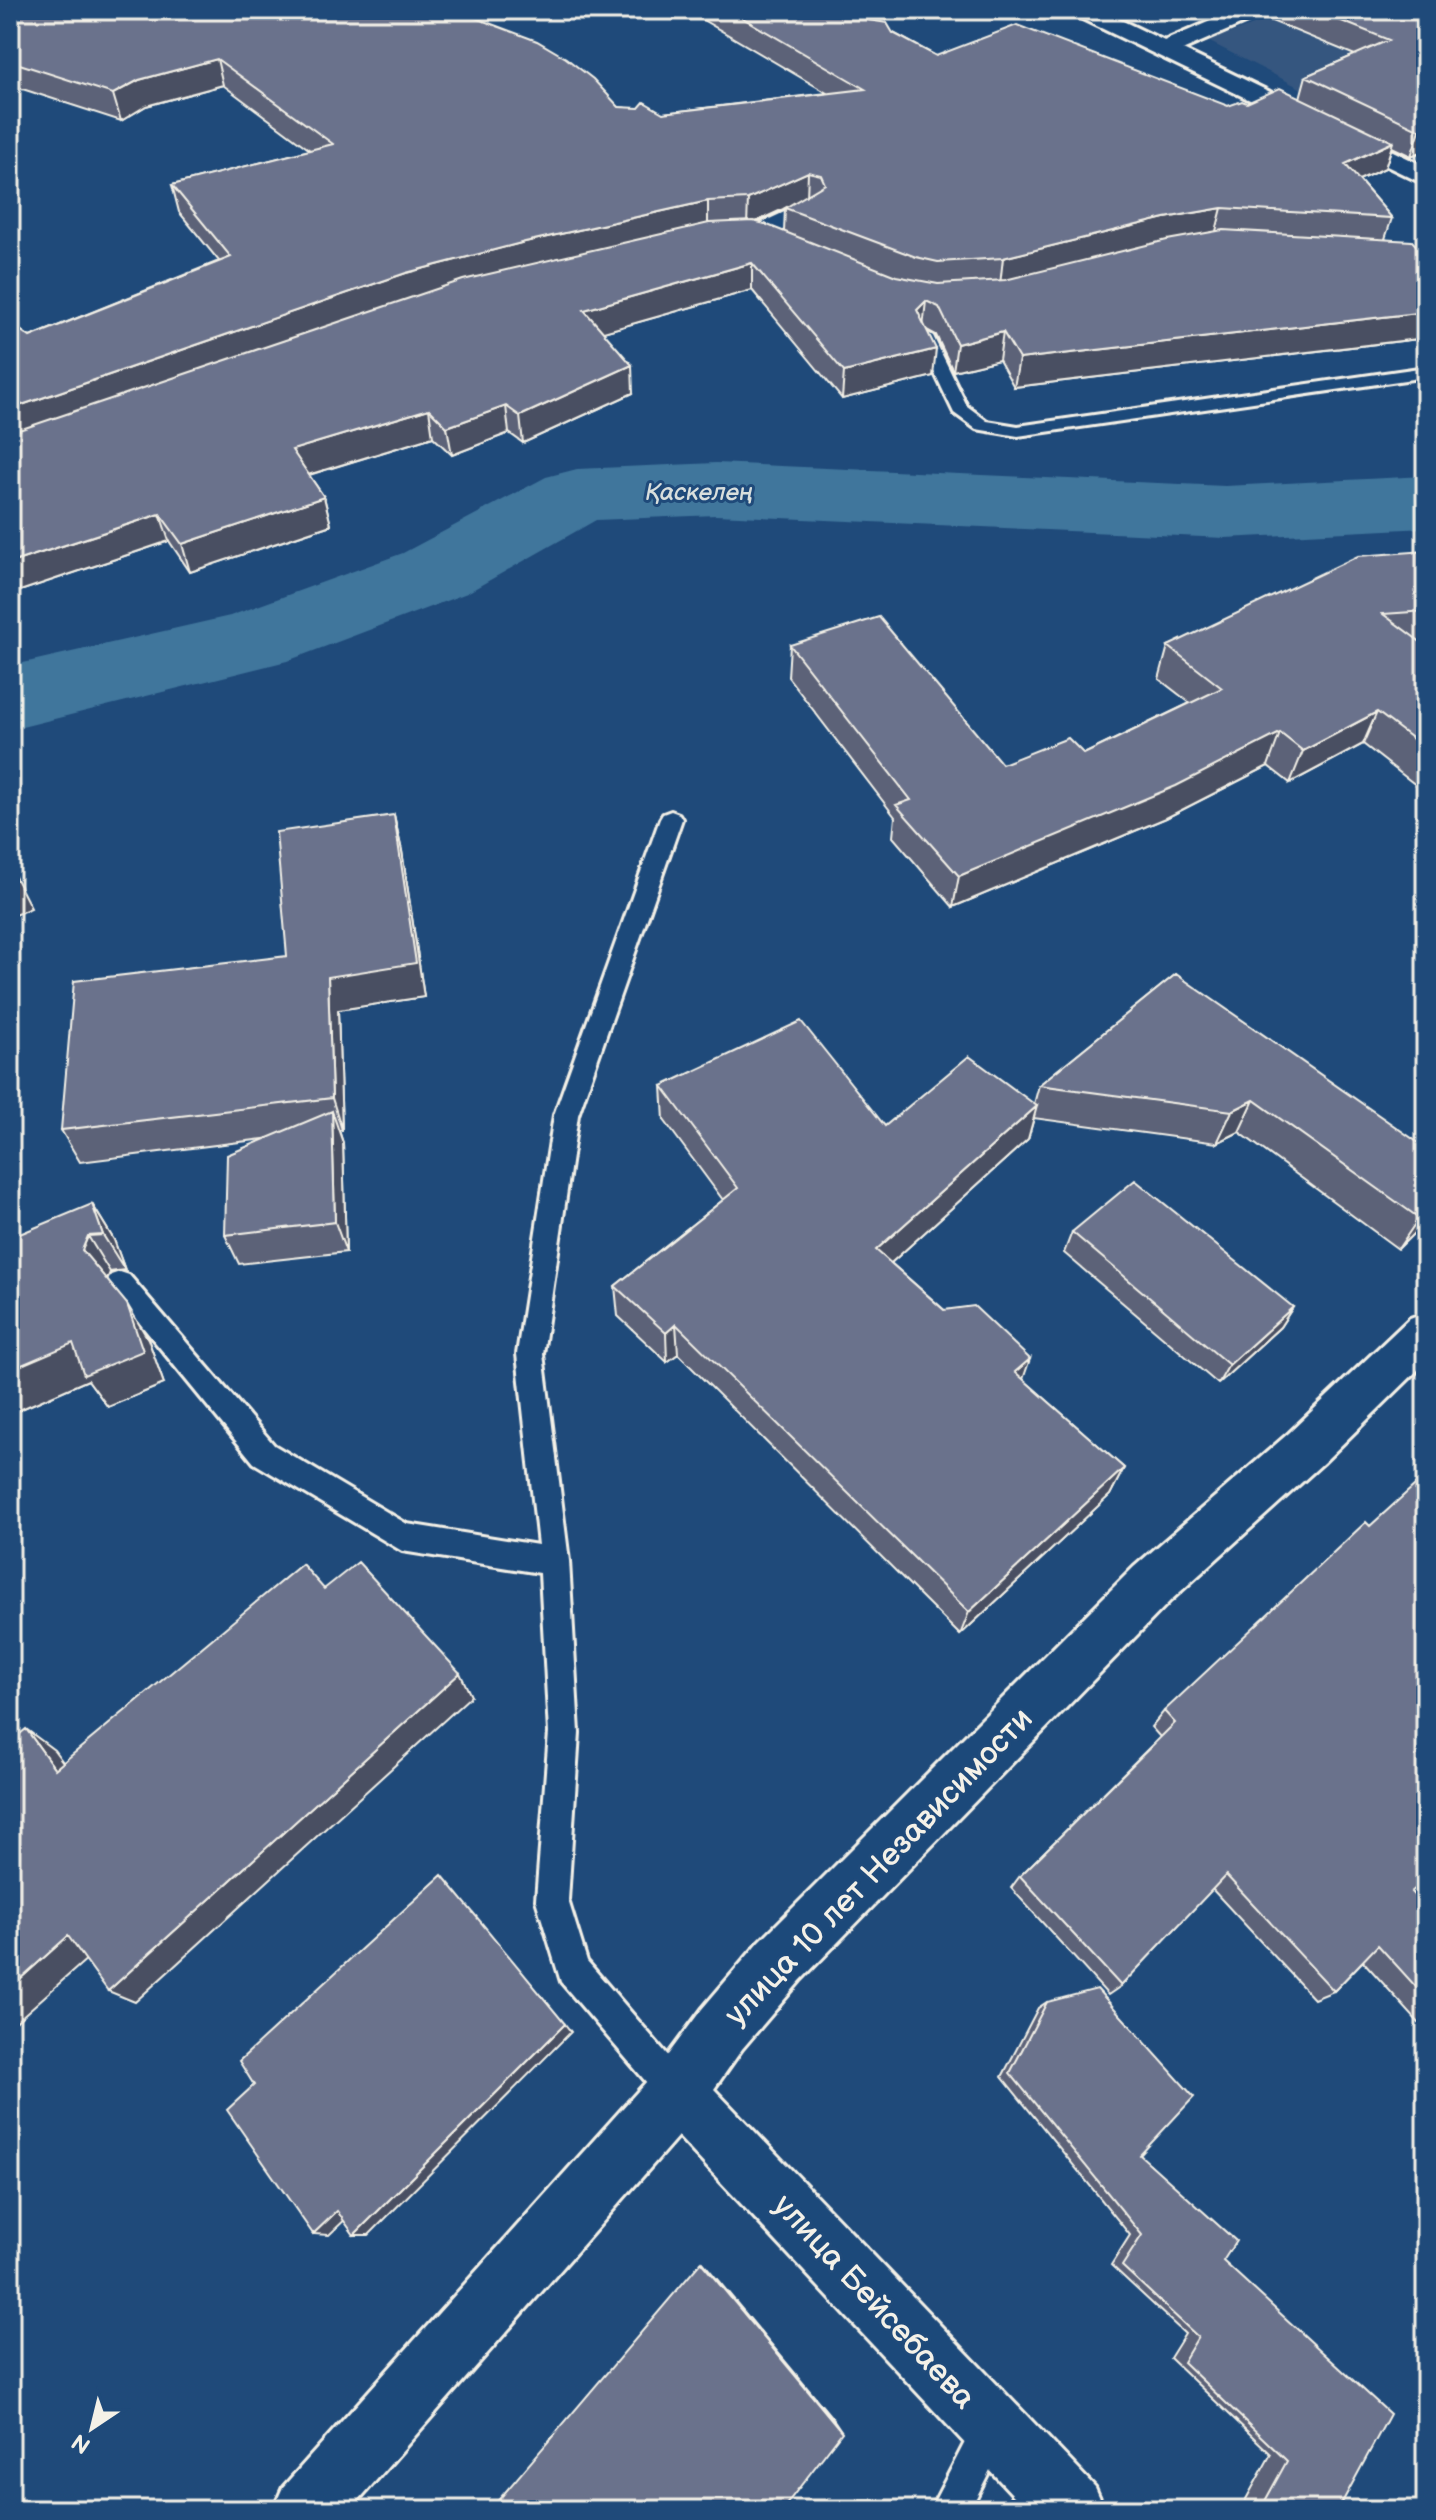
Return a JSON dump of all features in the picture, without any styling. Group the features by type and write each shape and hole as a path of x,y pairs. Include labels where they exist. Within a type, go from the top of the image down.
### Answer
{"street":[{"path":"1082,10 1426,177"},
{"path":"1165,49 1255,10"},
{"path":"790,248 742,238 808,209"},
{"name":"улица 10 лет Независимости","path":"306,2510 677,2092 722,2029 780,1961 1152,1584 1306,1448 1426,1332"},
{"name":"улица Бейсебаева","path":"677,2092 1072,2510"}],"lane":[{"path":"925,336 960,409 982,425 1018,431 1426,372"},
{"path":"671,819 566,1115 530,1354 554,1561 564,1733 552,1900 573,1970 677,2092"},
{"path":"120,1283 264,1454 402,1537 554,1561"},
{"path":"949,2510 993,2426"}],"shaded area":[{"path":"1296,10 1426,10 1426,152 1208,41"}],"building":[{"path":"10,10 442,10 473,17 537,41 593,79 619,107 639,108 644,102 663,113 865,89 729,10 851,10 869,20 887,23 893,33 936,56 1017,25 1228,106 1242,101 1247,103 1280,88 1393,142 1345,164 1392,218 1222,208 1165,218 1003,258 938,262 916,257 785,208 825,184 821,175 808,172 748,199 708,201 525,242 406,273 10,409 10,323 30,337 231,257 172,185 333,144 217,59 139,80 113,94 10,61"},
{"path":"1314,10 1426,10 1426,127 1420,130 1306,76 1389,40"},
{"path":"753,221 896,276 938,284 1005,280 1167,240 1223,230 1412,241 1426,256 1426,312 1019,359 1003,332 957,344 939,307 926,301 917,310 936,349 844,372 752,263 584,310 632,365 520,416 506,406 447,427 429,409 292,450 324,497 182,544 160,514 10,563 10,433 463,280 709,223"},
{"path":"1426,551 1426,611 1383,614 1426,646 1426,749 1377,712 1303,751 1280,733 1176,786 959,876 896,805 911,800 790,645 879,617 1002,764 1068,738 1084,754 1222,688 1168,646 1358,556"},
{"path":"394,815 416,963 328,977 332,1098 61,1130 74,981 287,956 276,832"},
{"path":"1176,974 1426,1148 1426,1211 1419,1218 1254,1100 1232,1111 1039,1085"},
{"path":"801,1021 885,1126 969,1056 1037,1106 876,1250 944,1310 974,1306 1030,1359 1015,1372 1124,1468 969,1612 676,1324 666,1333 615,1286 738,1188 662,1086"},
{"path":"332,1111 335,1222 225,1235 227,1155"},
{"path":"1135,1180 1293,1307 1229,1365 1072,1232"},
{"path":"92,1204 103,1235 88,1236 82,1250 127,1304 143,1351 84,1375 73,1343 10,1370 10,1238"},
{"path":"1426,1475 1426,1880 1411,1892 1426,1908 1426,1998 1378,1945 1334,1991 1226,1875 1121,1986 1020,1876 1175,1723 1164,1711 1366,1522 1370,1526"},
{"path":"358,1562 460,1673 108,1991 68,1936 10,1988 10,1742 26,1729 55,1769 302,1564 324,1589"},
{"path":"442,1875 565,2024 354,2235 337,2211 313,2234 227,2110 254,2085 239,2061"},
{"path":"1097,1989 1194,2097 1140,2155 1236,2241 1223,2261 1390,2414 1338,2510 1260,2510 1287,2461 1183,2362 1198,2337 1122,2266 1142,2235 1010,2073 1047,2002"},
{"path":"701,2262 842,2432 782,2510 490,2510"}],"waterway":[{"name":"Қаскелең","path":"10,698 254,640 435,573 577,495 716,489 1225,512 1426,502"}]}
